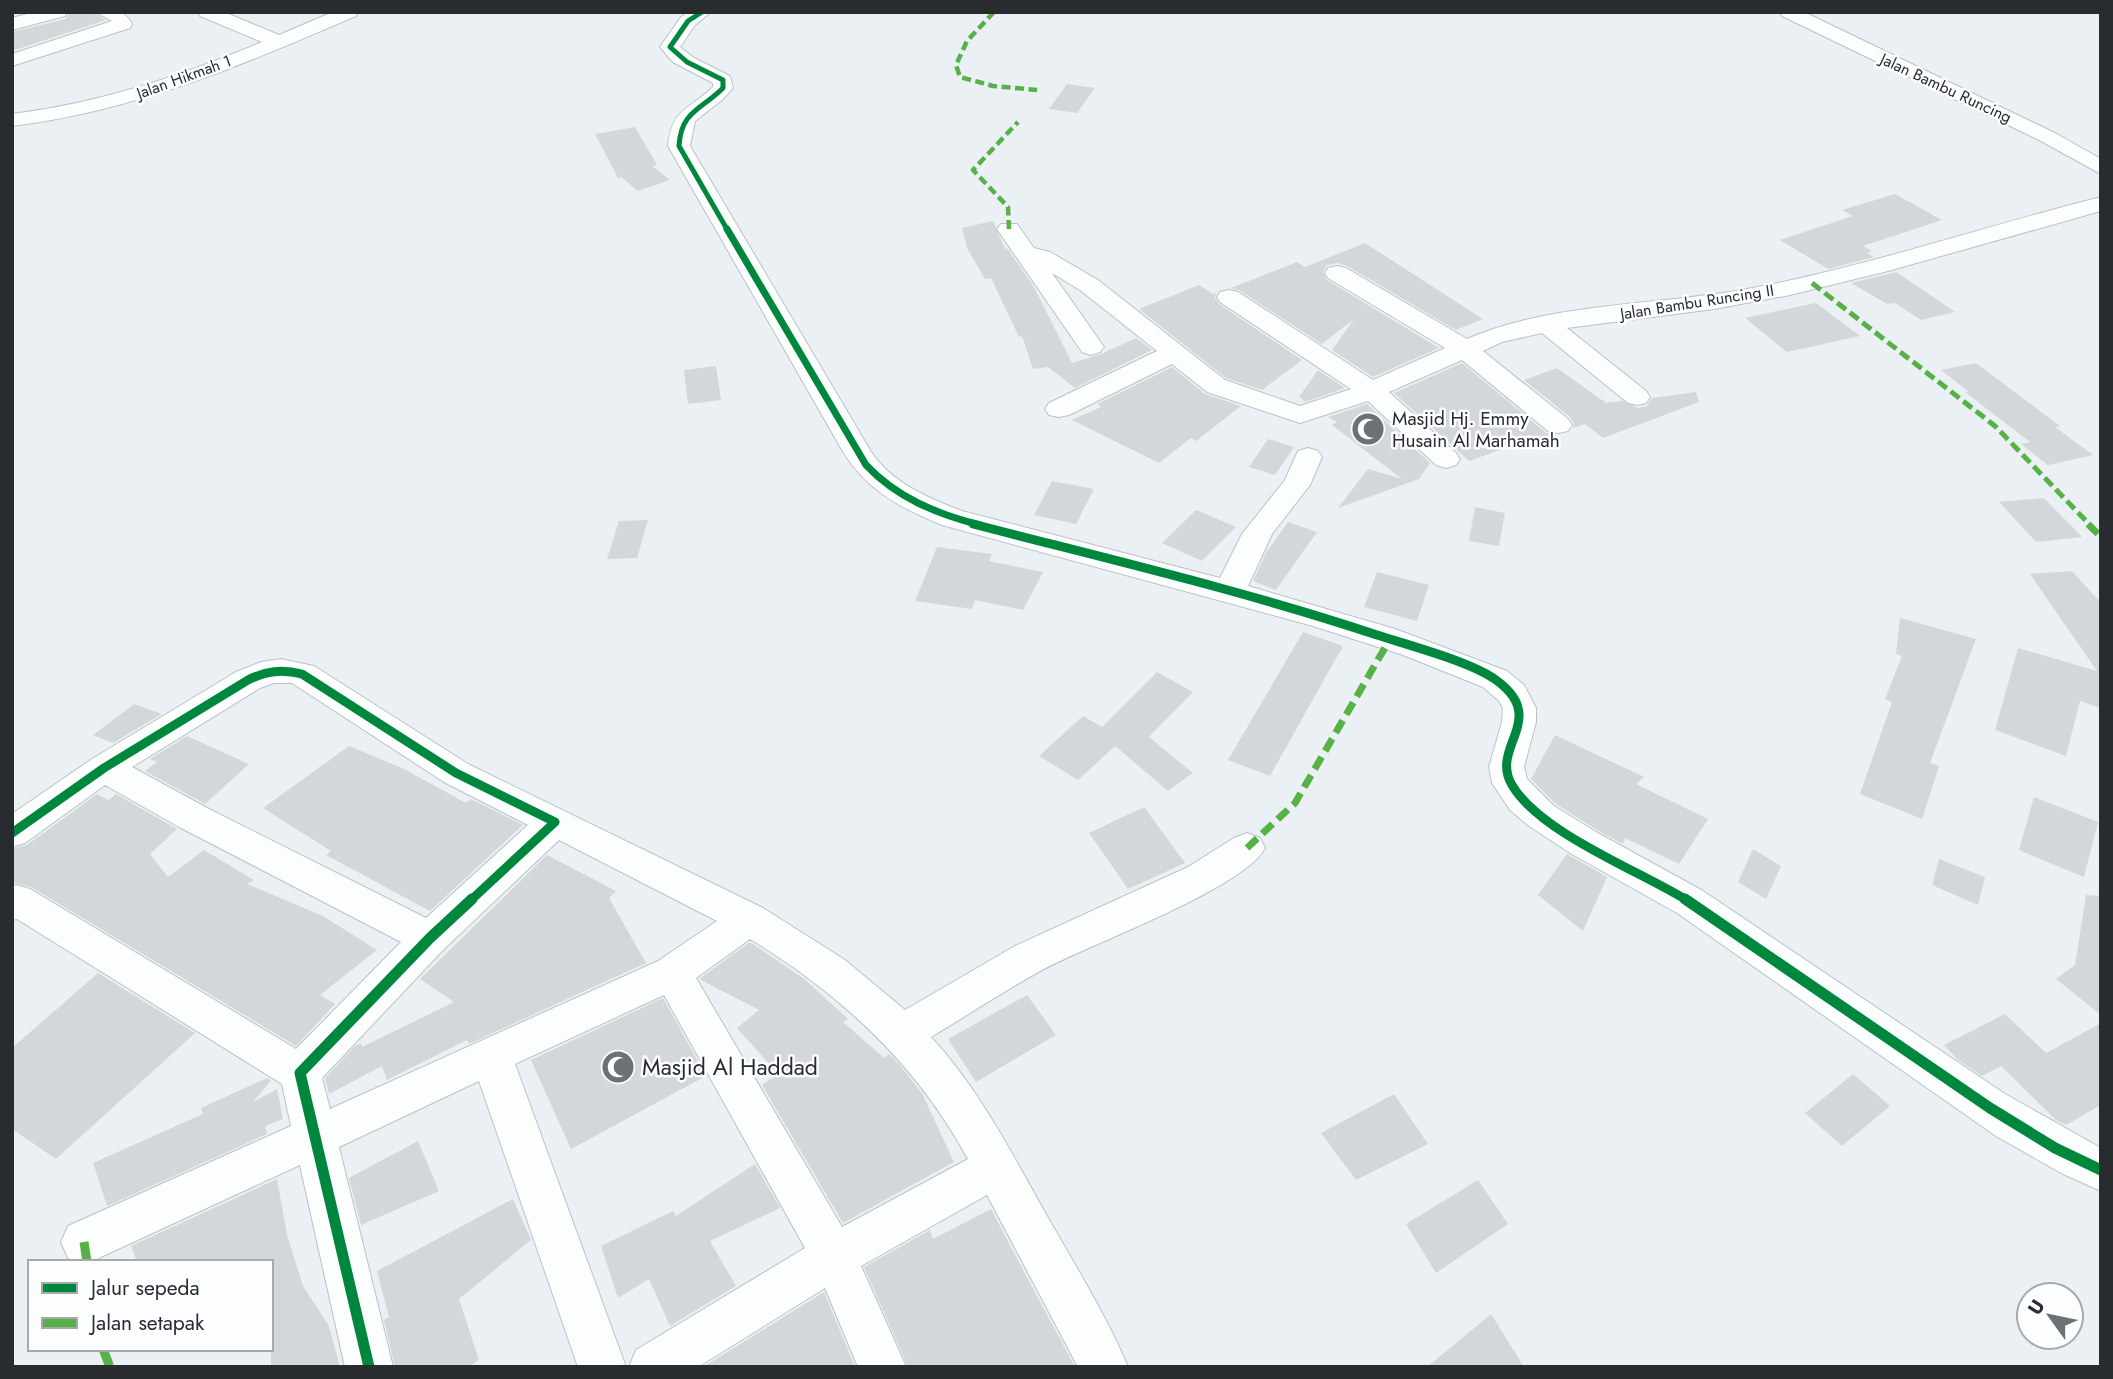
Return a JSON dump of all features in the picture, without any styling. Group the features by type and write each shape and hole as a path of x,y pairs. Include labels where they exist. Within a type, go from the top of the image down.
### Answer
{"street":[{"path":"12,24 58,12"},
{"path":"12,60 123,24 120,18 105,12"},
{"path":"207,12 279,41"},
{"path":"227,20 249,12"},
{"name":"Jalan Hikmah 1","path":"12,120 81,110 125,98 188,77 349,12"},
{"path":"702,12 688,21 670,47 674,54 685,62 723,80 723,88 717,96 690,112 678,128 679,146 774,314 840,418 865,464 888,486 915,504 952,518 1230,591 1415,647 1496,680 1513,695 1521,707 1522,717 1504,766 1509,782 1521,799 1562,830 1687,900 1978,1100 2072,1158 2101,1170"},
{"name":"Jalan Bambu Runcing","path":"1789,12 2048,137 2101,168"},
{"name":"Jalan Bambu Runcing II","path":"1172,354 1216,386 1300,415 1351,399 1493,337 1545,323 1644,312 1812,283 2101,204"},
{"path":"1009,229 1090,347"},
{"path":"1026,254 1042,257 1089,285 1172,354 1059,409"},
{"path":"1338,273 1465,349 1558,425"},
{"path":"1229,297 1371,390 1446,458"},
{"path":"1545,323 1637,397"},
{"path":"1230,591 1245,556 1264,523 1296,486 1306,469 1308,457"},
{"path":"12,833 104,768 248,680 269,671 288,670 302,674 456,773 749,919 793,944 845,984 901,1034 947,1086 996,1167 1104,1367"},
{"path":"104,768 194,818 429,937"},
{"path":"300,1073 429,937 555,822"},
{"path":"901,1034 1029,958 1201,878 1247,848"},
{"path":"14,901 300,1073 317,1136 369,1367"},
{"path":"84,1242 672,973 749,919"},
{"path":"672,973 834,1256 882,1367"},
{"path":"491,1055 602,1367"},
{"path":"653,1367 834,1256 996,1167"}],"building":[{"path":"69,12 93,12 106,20 12,51 12,32 66,19"},
{"path":"1067,84 1095,88 1077,113 1049,109"},
{"path":"635,127 657,165 652,166 670,180 638,191 621,177 618,178 595,134"},
{"path":"1895,194 1942,220 1863,246 1872,251 1867,253 1874,257 1828,269 1780,240 1853,216 1842,210"},
{"path":"993,221 1005,249 1007,248 1034,287 1072,363 1101,354 1136,338 1152,350 1075,388 1048,367 1033,369 1022,336 1019,337 991,278 985,279 967,248 962,228"},
{"path":"1365,243 1483,319 1456,330 1347,266 1338,263 1327,265 1323,272 1327,280 1439,348 1373,377 1332,350 1354,319 1322,344 1239,290 1231,288 1297,262 1305,267"},
{"path":"1896,272 1955,312 1921,320 1895,303 1887,304 1851,283"},
{"path":"1199,285 1213,294 1216,293 1215,298 1219,304 1302,360 1262,390 1226,378 1139,309"},
{"path":"1816,303 1860,336 1787,352 1745,318"},
{"path":"1462,363 1546,433 1554,435 1519,446 1516,444 1469,461 1394,393"},
{"path":"1976,363 2060,426 2055,427 2093,455 2048,465 2021,444 2030,442 1941,370"},
{"path":"716,366 721,400 688,404 684,370"},
{"path":"1172,367 1205,394 1241,406 1196,441 1191,438 1159,463 1072,420 1101,407 1097,404"},
{"path":"1557,368 1606,403 1622,401 1638,408 1647,406 1652,398 1696,392 1699,402 1603,438 1585,424 1573,428 1570,417 1524,380"},
{"path":"1318,370 1345,388 1305,402 1299,397"},
{"path":"1367,404 1430,463 1419,479 1338,508 1368,469 1402,479 1332,425 1337,422 1328,417"},
{"path":"1268,439 1294,447 1275,475 1249,467"},
{"path":"1052,481 1094,489 1076,524 1034,515"},
{"path":"2044,498 2082,537 2036,542 1999,502"},
{"path":"1475,507 1505,513 1499,546 1469,541"},
{"path":"1196,510 1236,527 1202,561 1162,543"},
{"path":"648,520 637,558 607,559 619,521"},
{"path":"1288,522 1317,532 1276,590 1253,581 1266,553"},
{"path":"937,547 992,554 989,561 1043,572 1023,610 975,600 972,609 915,601"},
{"path":"2072,571 2101,603 2101,708 2080,701 2066,756 1995,730 2018,648 2097,671 2030,574"},
{"path":"1377,572 1429,585 1417,621 1364,607"},
{"path":"1900,618 1976,639 1930,763 1939,766 1922,819 1860,794 1892,702 1885,699 1902,656 1896,654"},
{"path":"1303,632 1343,646 1270,776 1228,760"},
{"path":"1157,672 1193,692 1149,737 1193,773 1168,791 1115,746 1078,780 1039,756 1083,716 1102,727"},
{"path":"134,704 162,714 113,743 93,735"},
{"path":"1555,735 1644,777 1636,784 1708,819 1679,864 1625,838 1623,844 1597,830 1556,804 1531,779"},
{"path":"187,736 249,764 205,804 145,771 157,762 150,759"},
{"path":"349,746 404,769 466,803 471,799 523,825 430,911 326,855 331,851 263,808"},
{"path":"97,794 108,800 116,794 177,829 150,854 168,877 204,850 254,880 247,884 323,916 377,950 320,995 335,1004 296,1046 31,887 12,882 12,849 27,845"},
{"path":"2034,797 2098,822 2084,877 2019,850"},
{"path":"1144,807 1185,863 1128,889 1089,833"},
{"path":"1753,849 1781,866 1766,899 1738,882"},
{"path":"1567,854 1607,877 1583,931 1538,895"},
{"path":"547,855 616,891 609,898 646,963 469,1044 467,1040 387,1080 382,1066 329,1094 325,1078 355,1046 361,1043 362,1047 454,1002 420,979"},
{"path":"1939,859 1985,877 1978,905 1932,885"},
{"path":"2086,895 2101,896 2101,1015 2056,979 2075,965"},
{"path":"750,942 803,978 848,1019 843,1022 884,1058 889,1054 899,1064 922,1093 954,1162 843,1223 762,1085 778,1074 737,1028 759,1010 699,979"},
{"path":"98,973 195,1033 56,1159 12,1129 12,1048"},
{"path":"1027,995 1056,1035 976,1082 948,1039"},
{"name":"Masjid Al Haddad","path":"663,998 706,1076 571,1149 531,1060"},
{"path":"2005,1014 2046,1053 2101,1023 2101,1105 2066,1125 2056,1120 2001,1066 1982,1076 1957,1059 1944,1045"},
{"path":"1853,1074 1890,1106 1842,1146 1805,1113"},
{"path":"267,1078 271,1080 253,1102 277,1089 283,1119 265,1126 267,1134 107,1206 93,1163 203,1114 201,1108"},
{"path":"1394,1094 1428,1144 1356,1180 1321,1133"},
{"path":"418,1141 439,1191 361,1225 349,1178"},
{"path":"755,1164 780,1208 710,1241 736,1286 670,1326 649,1279 618,1298 601,1246 673,1211 676,1216"},
{"path":"277,1179 287,1235 303,1286 329,1326 340,1367 271,1367 273,1260 136,1260 131,1246"},
{"path":"1478,1180 1508,1224 1436,1273 1406,1224"},
{"path":"513,1199 531,1240 459,1299 479,1360 467,1367 395,1367 384,1320 389,1317 377,1271"},
{"path":"991,1209 1075,1367 908,1367 864,1267 930,1230 933,1239"},
{"path":"824,1292 855,1367 703,1367"},
{"path":"1491,1314 1524,1367 1427,1367"}],"marked path":[{"path":"994,12 967,41 956,65 960,77 993,86 1037,90"},
{"path":"1009,229 1008,207 973,170 1018,122"},
{"path":"1812,283 1995,426 2101,537"},
{"path":"1247,848 1295,803 1390,639"},
{"path":"84,1242 87,1260"},
{"path":"104,1351 110,1367"}],"cycle path":[{"path":"702,12 688,21 670,47 680,58 723,80 723,88 687,117 682,124 679,146 771,306 834,408 856,450 875,475 917,503 952,518 1324,618 1414,647 1495,679 1513,694 1519,708 1519,722 1507,767 1510,783 1523,800 1542,816 1583,843 1690,902 2011,1122 2055,1148 2101,1170"},
{"path":"12,833 104,768 248,680 268,672 281,671 302,674 456,773 555,822 430,938 300,1073 369,1367"}],"place":[{"name":"Masjid Hj. Emmy Husain Al Marhamah","path":"1368,429"},
{"name":"Masjid Al Haddad","path":"618,1067"}]}
